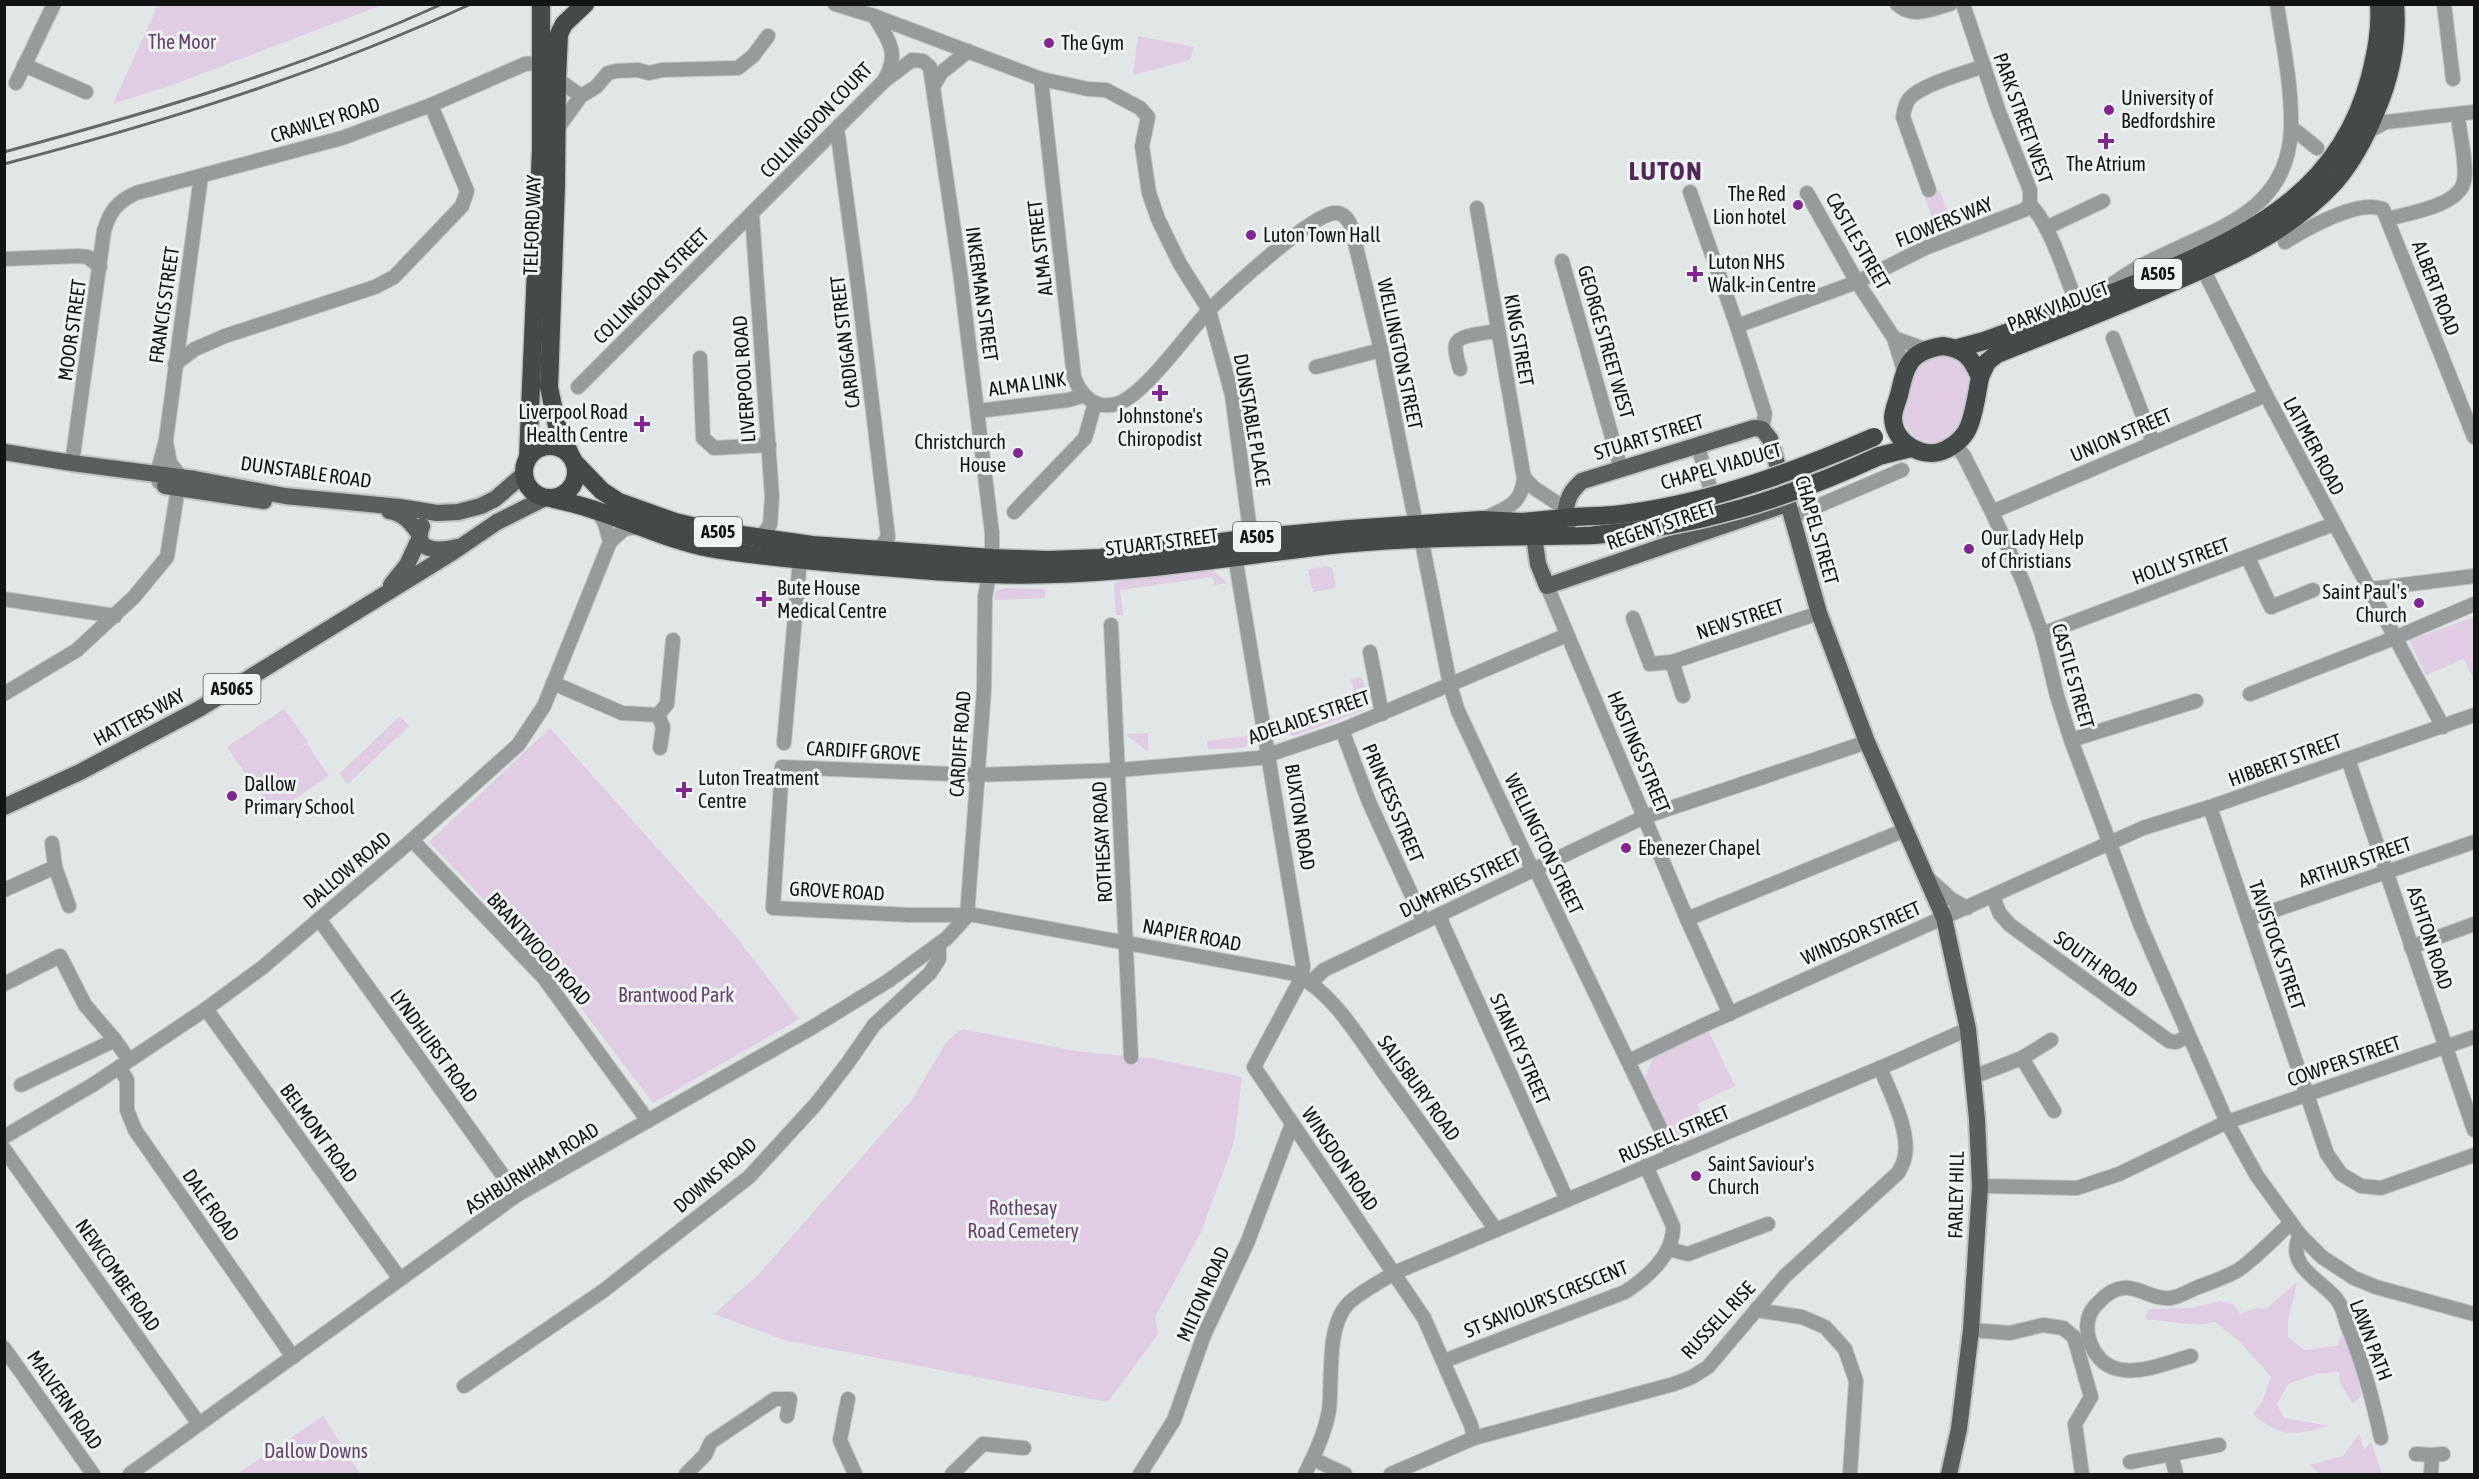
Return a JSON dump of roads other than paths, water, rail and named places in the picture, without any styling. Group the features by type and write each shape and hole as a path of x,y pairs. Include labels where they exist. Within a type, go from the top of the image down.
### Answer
{"highway":[{"name":"TELFORD WAY","path":"526,466 540,171 541,4"},
{"name":"TELFORD WAY","path":"573,459 557,426 549,387 557,79 559,34 564,24 585,4"},
{"name":"PARK VIADUCT","path":"1980,377 1987,362 1996,354 2103,313 2203,269 2267,237 2311,205 2331,159 2352,127 2361,106 2378,40 2379,4"},
{"name":"PARK VIADUCT","path":"1958,348 2078,307 2185,262 2259,225 2286,206 2331,159 2367,132 2389,72 2394,41 2395,4"},
{"name":"A505","path":"1925,349 1943,346 1958,348"},
{"path":"1958,348 1969,356 1980,377"},
{"path":"1911,448 1897,430 1893,417 1904,371 1925,349"},
{"name":"A505","path":"1911,448 1932,454 1955,444 1969,427 1980,377"},
{"name":"CHAPEL VIADUCT","path":"1570,513 1629,513 1692,501 1815,463 1874,437 1893,417"},
{"path":"548,446 563,449 573,459 577,472 573,486 561,497 549,499 538,496 528,487 526,466 533,452 548,446"},
{"name":"STUART STREET","path":"800,560 842,564 990,566 1048,560 1101,558 1251,538 1419,531 1534,536 1647,531 1724,513 1796,491 1879,456 1911,448"},
{"name":"A505","path":"573,459 602,491 619,502 675,522 812,545 879,549"},
{"name":"A505","path":"549,499 598,511 672,539 711,548 800,560"},
{"name":"STUART STREET","path":"879,549 1041,575 1112,572 1419,531 1481,520 1522,522 1570,513"}],"main road":[{"name":"STUART STREET","path":"1570,513 1570,493 1582,481 1698,447 1747,429 1762,429"},
{"name":"CHAPEL STREET","path":"1762,429 1770,440 1820,613 1868,742 1944,918"},
{"name":"DUNSTABLE ROAD","path":"4,452 72,464 84,474 158,480 437,513 458,512 481,506 495,499 526,466"},
{"name":"DUNSTABLE ROAD","path":"179,483 254,500 395,512 411,522 423,543 432,550 461,546"},
{"name":"HATTERS WAY","path":"4,807 89,767 199,709 497,522 549,499"},
{"name":"REGENT STREET","path":"1547,586 1721,526 1790,510"},
{"name":"HATTERS WAY","path":"379,597 407,565 425,521 437,513"},
{"name":"HASTINGS STREET","path":"1534,536 1538,564 1547,586"},
{"name":"FARLEY HILL","path":"1944,918 1968,1029 1980,1186 1971,1330 1959,1429 1949,1474"}],"street":[{"path":"16,82 54,4"},
{"path":"1897,4 1906,11 1914,12 1950,4"},
{"name":"PARK STREET WEST","path":"1963,4 2030,190 2030,205 2038,212 2046,228 2078,307"},
{"path":"2078,307 2140,266 2240,219 2263,201 2283,172 2291,130 2291,109 2277,4"},
{"path":"2444,4 2453,79"},
{"path":"837,5 874,16 1041,79"},
{"name":"COLLINGDON COURT","path":"752,214 884,82 893,64 891,44 874,16"},
{"path":"557,129 581,96 596,87 608,73 616,70 638,70 649,73 662,70 738,68 753,56 768,36"},
{"path":"934,85 941,73 968,51"},
{"path":"884,82 906,63 918,60 923,61 930,68 934,85"},
{"name":"CRAWLEY ROAD","path":"116,204 136,193 342,138 431,105 525,64 540,63"},
{"path":"24,65 86,92"},
{"path":"1929,190 1903,117 1905,108 1910,99 1921,90 1984,66"},
{"path":"557,79 581,96"},
{"name":"DUNSTABLE PLACE","path":"1041,79 1088,89 1106,90 1140,108 1148,117 1142,146 1149,193 1158,219 1180,264 1209,310 1232,395 1251,538"},
{"name":"ALMA STREET","path":"1041,79 1074,377 1089,399"},
{"name":"INKERMAN STREET","path":"934,85 978,411 992,532 990,566"},
{"path":"175,364 195,349 225,336 375,287 394,277 462,206 466,198 467,191 431,105"},
{"path":"2367,132 2386,122 2401,119 2475,112"},
{"path":"2285,242 2318,222 2362,208 2376,206 2383,209 2388,219 2452,199 2468,188 2465,180 2459,124"},
{"name":"CARDIGAN STREET","path":"837,128 888,537 879,549"},
{"path":"2291,130 2331,159"},
{"name":"FRANCIS STREET","path":"158,480 166,440 201,176"},
{"name":"CHAPEL STREET","path":"1690,192 1737,326 1764,414 1762,429"},
{"name":"CASTLE STREET","path":"1807,193 1857,282 1894,338 1904,371"},
{"path":"2046,228 2103,201"},
{"name":"MOOR STREET","path":"72,464 104,231 109,214 116,204"},
{"name":"FLOWERS WAY","path":"1737,326 1857,282 1925,248 2024,210 2030,205"},
{"name":"KING STREET","path":"1477,208 1524,478"},
{"name":"WELLINGTON STREET","path":"1324,218 1335,213 1349,221 1381,350 1450,685 1458,711 1532,869 1538,874 1673,1155"},
{"name":"COLLINGDON STREET","path":"578,387 752,214"},
{"name":"LIVERPOOL ROAD","path":"752,214 772,496 770,525 760,538"},
{"name":"ALMA LINK","path":"978,411 1068,400 1089,399 1104,405 1118,404 1139,389 1209,310 1291,238 1324,218"},
{"name":"ALBERT ROAD","path":"2388,219 2474,436"},
{"path":"78,256 96,242 104,231"},
{"path":"4,259 78,256 88,257 100,267"},
{"name":"GEORGE STREET WEST","path":"1562,261 1621,469"},
{"name":"LATIMER ROAD","path":"2203,269 2266,395 2443,727"},
{"path":"1460,369 1456,345 1458,340 1463,337 1498,331"},
{"path":"1894,338 1925,349"},
{"path":"2113,338 2153,442"},
{"path":"1316,367 1381,350"},
{"path":"700,358 703,438 714,448 769,445"},
{"name":"UNION STREET","path":"1992,512 2266,395"},
{"path":"1014,512 1085,438 1089,399"},
{"name":"FRANCIS STREET","path":"166,440 170,462 179,483"},
{"name":"CASTLE STREET","path":"1955,444 1964,456 1992,512 2024,584 2042,634 2057,696 2071,740 2140,924 2227,1122 2257,1176 2300,1235 2322,1257 2354,1278 2376,1287 2475,1314"},
{"path":"1698,447 1721,526"},
{"path":"1790,510 1902,470"},
{"path":"1524,478 1534,488 1570,513"},
{"path":"1481,520 1507,508 1520,497 1524,478"},
{"path":"4,694 77,650 115,616 167,557 179,483"},
{"path":"598,511 605,524 610,542 624,529 638,527"},
{"name":"HOLLY STREET","path":"2042,634 2334,524"},
{"name":"DALLOW ROAD","path":"4,1137 124,1064 206,1009 262,967 412,840 518,745 544,706 610,542"},
{"name":"BUXTON ROAD","path":"1235,556 1306,980"},
{"path":"2248,558 2271,607 2313,590"},
{"path":"784,743 800,560"},
{"name":"CARDIFF ROAD","path":"967,916 984,690 985,597 990,566"},
{"path":"2371,590 2475,576"},
{"name":"HASTINGS STREET","path":"1547,586 1687,920 1730,1014"},
{"path":"4,599 115,616"},
{"path":"2250,694 2475,604"},
{"name":"NEW STREET","path":"1672,662 1820,613"},
{"path":"1633,618 1650,664 1672,662 1683,696"},
{"name":"ROTHESAY ROAD","path":"1111,625 1131,1057"},
{"name":"ADELAIDE STREET","path":"977,775 1119,770 1247,760 1270,755 1382,714 1567,635"},
{"path":"658,715 667,704 673,640"},
{"path":"1370,652 1382,714"},
{"path":"552,683 622,713 658,715"},
{"path":"2071,740 2196,701"},
{"path":"658,715 663,727 660,748"},
{"name":"HIBBERT STREET","path":"2110,843 2143,828 2475,715"},
{"name":"PRINCESS STREET","path":"1342,730 1369,802 1424,922"},
{"name":"DUMFRIES STREET","path":"1306,980 1532,869 1644,817 1868,742"},
{"name":"ASHTON ROAD","path":"2348,759 2475,1130"},
{"name":"CARDIFF GROVE","path":"783,767 977,775"},
{"name":"GROVE ROAD","path":"783,767 773,908 967,916"},
{"name":"TAVISTOCK STREET","path":"2210,807 2327,1154 2341,1174 2361,1185 2381,1188 2475,1155"},
{"path":"1687,920 1905,830"},
{"name":"BRANTWOOD ROAD","path":"412,840 544,978 619,1078 648,1121"},
{"name":"ARTHUR STREET","path":"2248,920 2475,842"},
{"path":"51,843 55,867 69,906"},
{"name":"WINDSOR STREET","path":"1630,1063 1633,1059 1730,1014 2110,843"},
{"name":"CASTLE STREET","path":"2093,850 2108,859 2123,894 2140,924"},
{"path":"4,890 55,867"},
{"name":"CHAPEL STREET","path":"1924,874 1942,893 1967,908"},
{"name":"SOUTH ROAD","path":"1993,897 2000,914 2010,925 2169,1041 2176,1042 2189,1036"},
{"name":"STANLEY STREET","path":"1442,914 1442,923 1567,1200"},
{"name":"NAPIER ROAD","path":"967,916 1127,942 1290,973 1306,980"},
{"name":"ASHBURNHAM ROAD","path":"130,1474 517,1195 888,981 939,944 967,916"},
{"name":"LYNDHURST ROAD","path":"319,919 517,1195"},
{"path":"2411,947 2475,924"},
{"name":"DOWNS ROAD","path":"464,1386 603,1291 749,1177 816,1104 847,1065 874,1025 930,973 939,959 939,944"},
{"name":"DALE ROAD","path":"4,984 60,956 85,1005 115,1040 124,1064 127,1080 127,1110 135,1130 293,1357"},
{"name":"WINSDON ROAD","path":"1306,980 1254,1067 1424,1318 1471,1425 1474,1438"},
{"name":"SALISBURY ROAD","path":"1306,980 1332,1003 1496,1230"},
{"name":"BELMONT ROAD","path":"206,1009 400,1279"},
{"name":"RUSSELL STREET","path":"1305,1474 1322,1438 1329,1412 1335,1334 1340,1316 1350,1301 1394,1274 1968,1029"},
{"name":"COWPER STREET","path":"1980,1186 2078,1188 2119,1174 2227,1122 2475,1037"},
{"path":"21,1085 115,1040"},
{"path":"1973,1077 2022,1058 2051,1040"},
{"path":"2022,1058 2054,1111"},
{"name":"RUSSELL RISE","path":"1394,1474 1474,1438 1674,1384 1708,1367 1785,1276 1898,1173 1904,1160 1906,1145 1900,1116 1880,1068"},
{"name":"MILTON ROAD","path":"1140,1474 1174,1420 1204,1335 1248,1241 1292,1124"},
{"name":"NEWCOMBE ROAD","path":"4,1149 199,1424"},
{"path":"1647,1166 1673,1226 1674,1236 1669,1249 1688,1254 1768,1224"},
{"path":"2191,1356 2138,1371 2113,1368 2102,1362 2095,1353 2087,1326 2089,1315 2106,1294 2117,1290 2131,1288 2156,1297 2172,1298 2236,1271 2290,1224"},
{"name":"LAWN PATH","path":"2300,1235 2296,1243 2296,1256 2308,1275 2338,1301 2362,1361 2381,1438"},
{"name":"ST SAVIOUR'S CRESCENT","path":"1444,1361 1625,1292 1640,1282 1660,1263 1669,1249"},
{"path":"1757,1308 1762,1311 1802,1317 1825,1327 1845,1349 1856,1381 1850,1474"},
{"path":"1971,1330 2010,1333 2043,1325 2063,1328 2074,1337 2091,1396 2075,1424 2082,1474"},
{"name":"MALVERN ROAD","path":"4,1348 93,1474"},
{"path":"686,1474 705,1455 711,1442 775,1399 791,1392 787,1416"},
{"path":"848,1399 840,1440 855,1474"},
{"path":"952,1474 983,1444 1024,1448"},
{"path":"2130,1462 2219,1444"},
{"path":"2416,1454 2438,1455 2431,1474"},
{"path":"2171,1455 2176,1474"},
{"path":"1313,1459 1345,1474"}],"railway":[{"path":"4,152 226,87 335,48 442,4"},
{"path":"4,164 183,113 300,74 471,4"}],"place":[{"name":"The Gym","path":"1049,43"},
{"name":"University of Bedfordshire","path":"2109,110"},
{"name":"The Atrium","path":"2106,141"},
{"name":"The Red Lion hotel","path":"1798,205"},
{"name":"Luton Town Hall","path":"1251,235"},
{"name":"Luton NHS Walk-in Centre","path":"1695,274"},
{"name":"Johnstone's Chiropodist","path":"1160,393"},
{"name":"Liverpool Road Health Centre","path":"642,424"},
{"name":"Christchurch House","path":"1018,453"},
{"name":"Our Lady Help of Christians","path":"1969,549"},
{"name":"Bute House Medical Centre","path":"764,599"},
{"name":"Saint Paul's Church","path":"2419,603"},
{"name":"Luton Treatment Centre","path":"684,790"},
{"name":"Dallow Primary School","path":"232,796"},
{"name":"Ebenezer Chapel","path":"1626,848"},
{"name":"Saint Saviour's Church","path":"1696,1176"}],"district":[{"name":"LUTON","path":"1666,171"}],"park label":[{"name":"The Moor","path":"182,42"},
{"name":"Brantwood Park","path":"676,995"},
{"name":"Rothesay Road Cemetery","path":"1023,1220"},
{"name":"Dallow Downs","path":"316,1451"}]}
